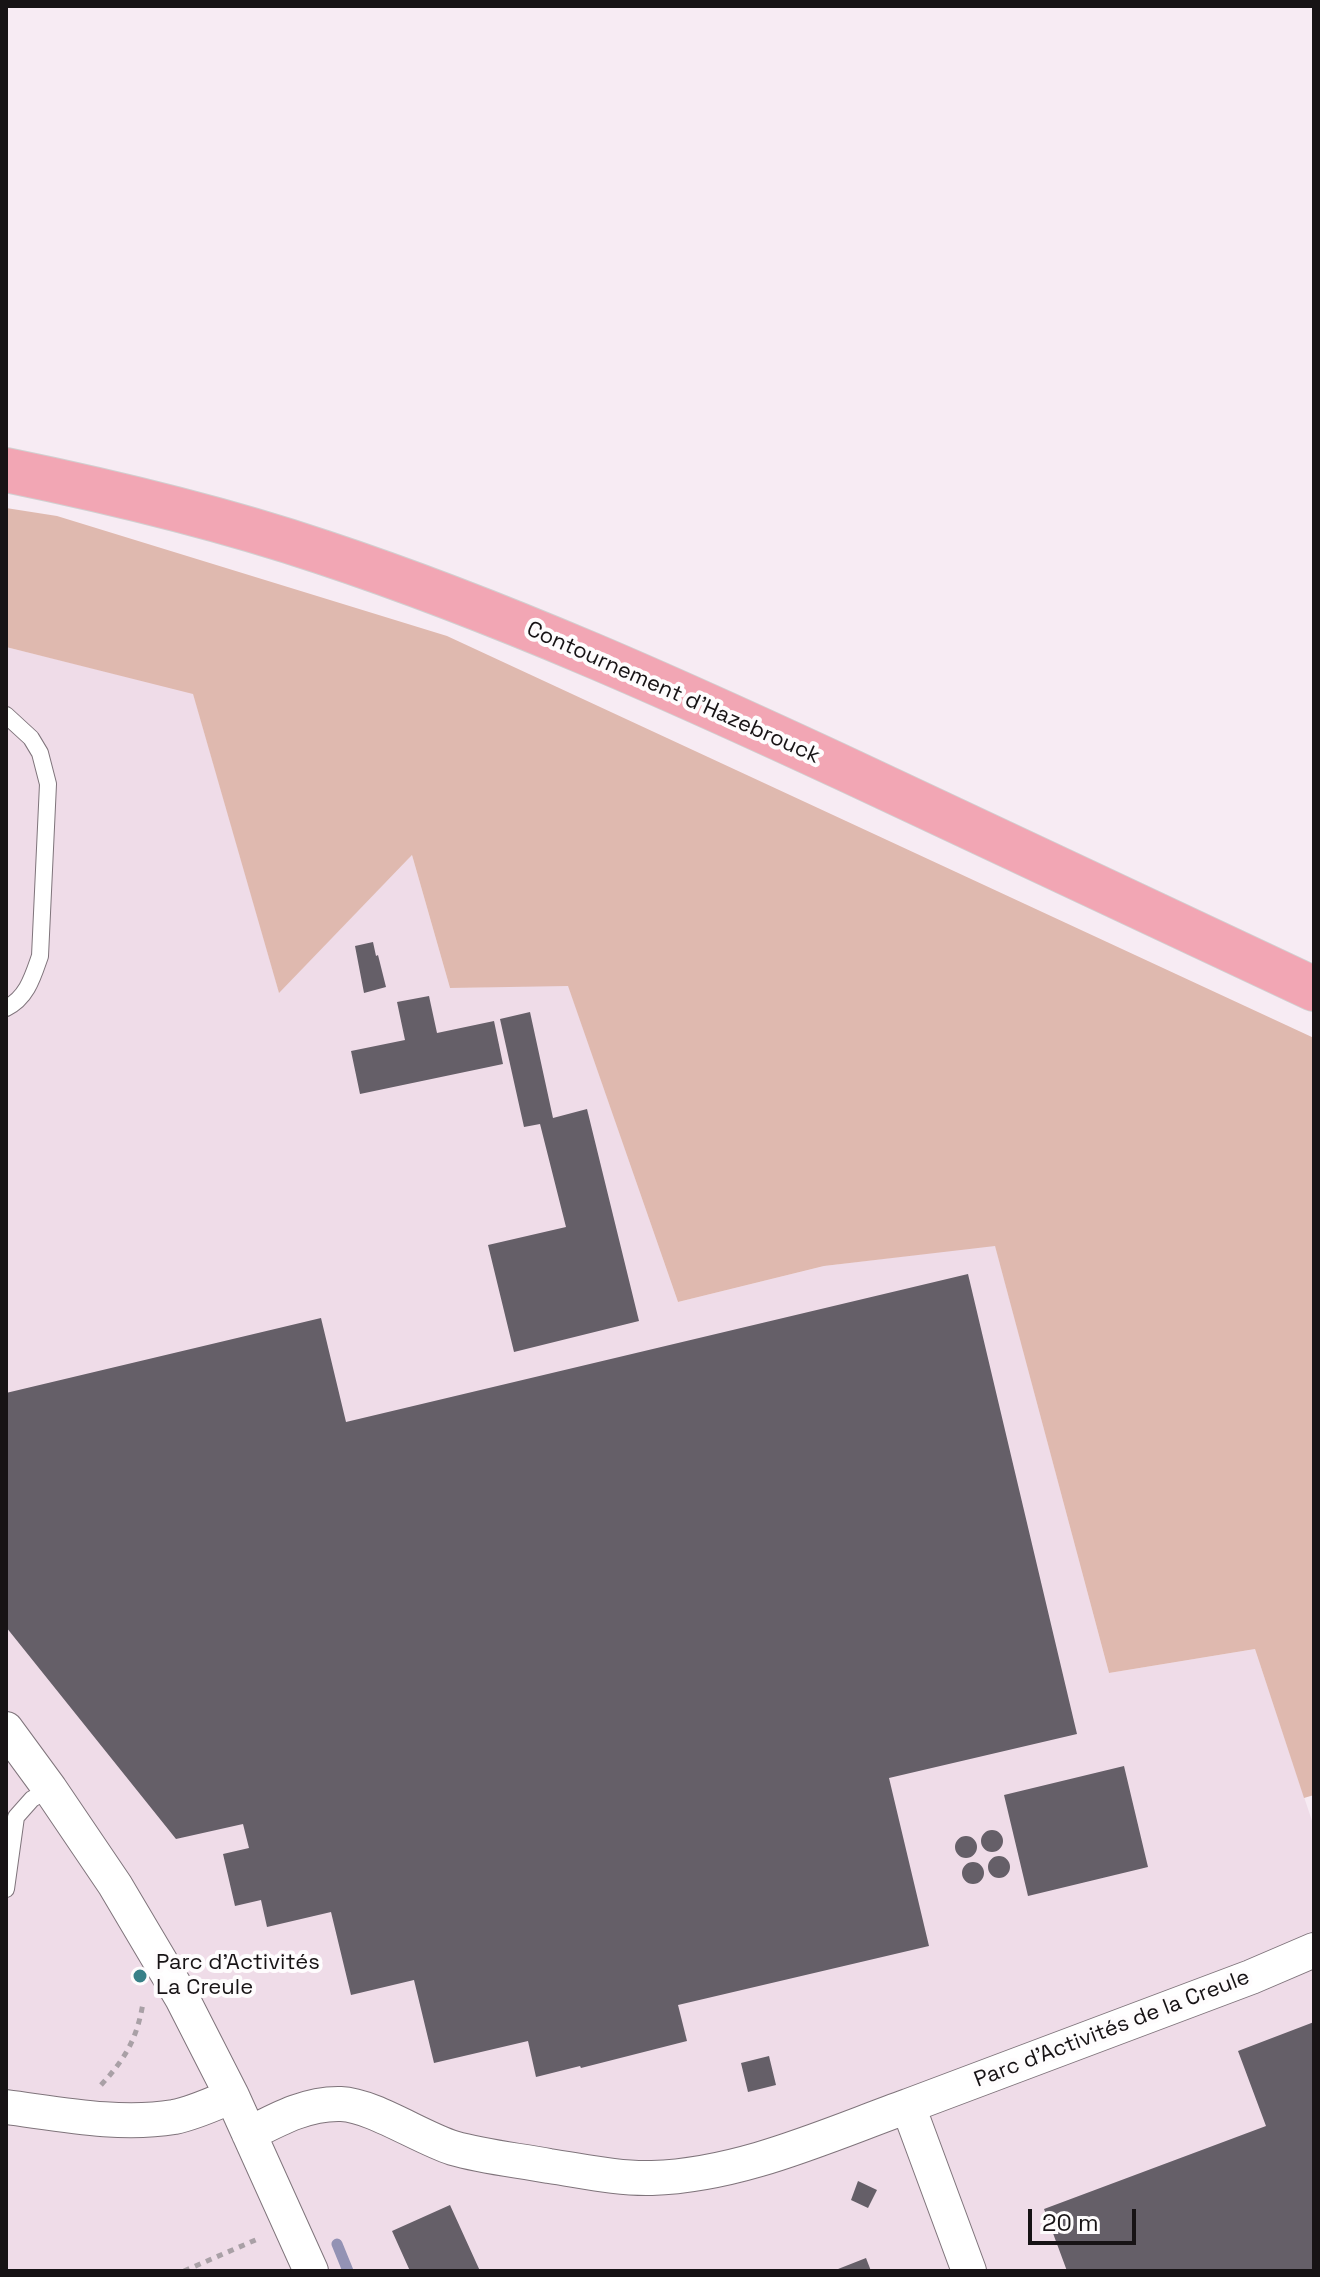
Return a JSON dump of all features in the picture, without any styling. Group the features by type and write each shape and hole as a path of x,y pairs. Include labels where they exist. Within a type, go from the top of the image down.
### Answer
{"highway":[{"name":"Contournement d'Hazebrouck","path":"6,470 176,508 266,534 374,570 527,629 736,718 1314,989"}],"street":[{"path":"6,1729 140,1924 182,1998 232,2096 311,2271"},
{"name":"Parc d'Activités de la Creule","path":"249,2134 304,2109 320,2105 350,2105 453,2148 483,2155 651,2178 709,2172 757,2160 908,2106 1251,1977 1314,1950"},
{"path":"6,2107 127,2120 175,2117 232,2096"},
{"path":"908,2106 969,2271"}],"lane":[{"path":"6,715 31,738 46,769 48,784 40,956 24,994 6,1008"},
{"path":"6,1889 16,1817 32,1799 50,1789"}],"path":[{"path":"93,2117 97,2090 122,2062 133,2040 145,1994"},
{"path":"184,2271 291,2225"}],"shaded area":[{"path":"6,508 57,516 447,636 1314,1038 1314,1795 1304,1798 1255,1649 1109,1673 995,1246 824,1266 678,1302 568,986 450,988 412,855 279,993 193,694 6,647"},
{"path":"6,647 193,693 279,992 412,855 450,988 568,985 678,1302 824,1266 995,1245 1109,1673 1255,1649 1314,1827 1314,2271 6,2271"}],"building":[{"path":"373,942 386,987 364,993 355,946"},
{"path":"429,996 437,1033 494,1021 503,1064 360,1094 351,1051 405,1040 397,1002"},
{"path":"530,1012 553,1118 587,1109 639,1321 514,1352 488,1245 566,1227 540,1124 524,1127 500,1019"},
{"path":"968,1274 1077,1734 889,1778 929,1946 678,2005 687,2041 536,2077 528,2041 434,2063 414,1980 351,1995 331,1912 267,1927 261,1900 235,1906 223,1854 249,1848 243,1824 176,1839 6,1627 6,1393 321,1318 346,1422"},
{"path":"1124,1766 1148,1867 1028,1896 1004,1795"},
{"path":"992,1830 1000,1833 1003,1841 1000,1849 992,1852 984,1849 981,1841 984,1833"},
{"path":"966,1836 974,1839 977,1847 974,1855 966,1858 958,1855 955,1847 958,1839"},
{"path":"999,1856 1010,1867 999,1878 988,1867"},
{"path":"973,1862 981,1865 984,1873 981,1881 973,1884 965,1881 962,1873 965,1865"},
{"path":"1314,2022 1314,2271 1067,2271 1044,2209 1266,2126 1238,2051"},
{"path":"769,2056 776,2085 748,2092 741,2063"},
{"path":"858,2181 877,2190 868,2208 851,2200"},
{"path":"450,2205 480,2271 410,2271 392,2231"},
{"path":"866,2258 871,2271 833,2271"}],"waterway":[{"path":"337,2244 348,2271"}],"place":[{"name":"Parc d'Activités La Creule","path":"140,1976"}]}
